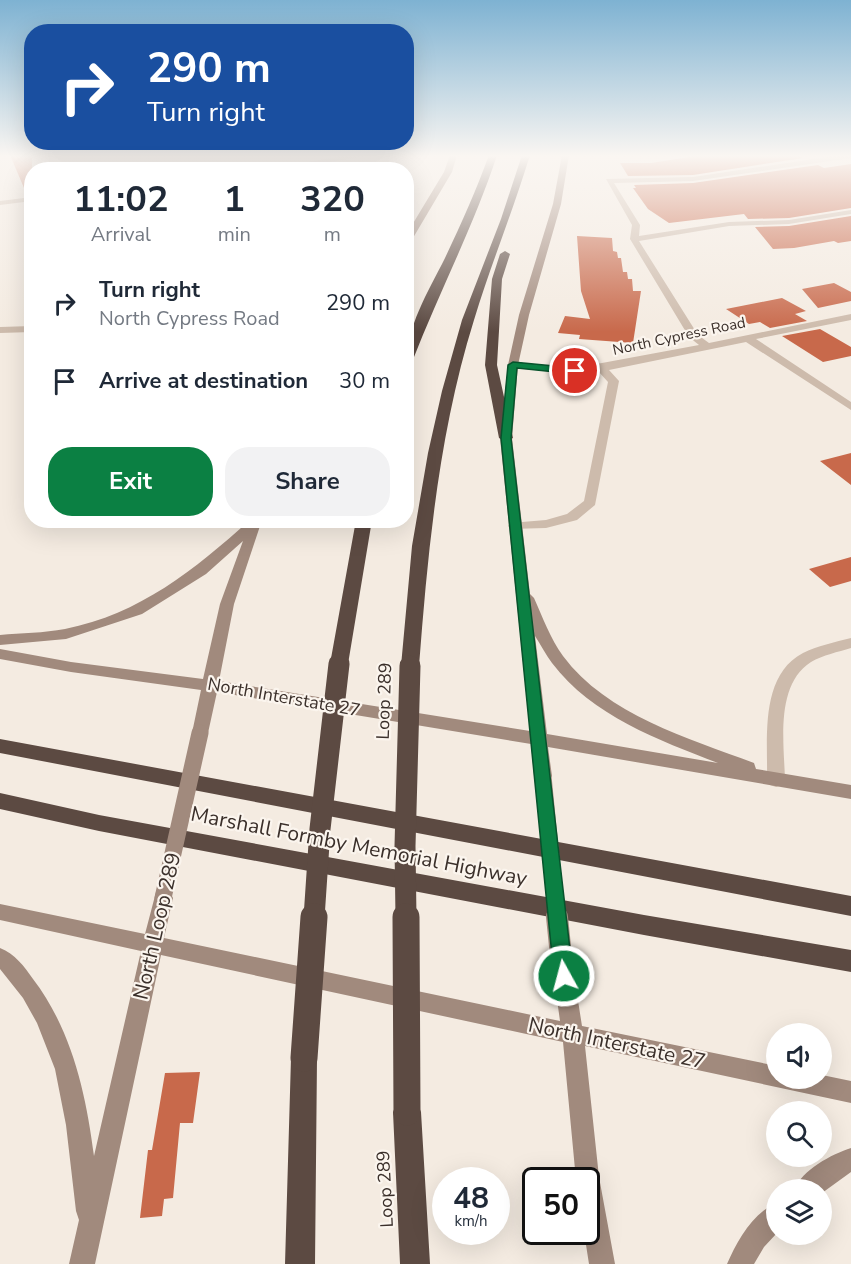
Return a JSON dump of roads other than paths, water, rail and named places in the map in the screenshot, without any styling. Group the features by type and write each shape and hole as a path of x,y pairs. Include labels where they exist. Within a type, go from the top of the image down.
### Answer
{"highway":[{"path":"414,341 428,305 470,214"},
{"name":"Loop 289","path":"415,1264 407,1112 405,846 410,666 420,546 435,453 468,320 508,214"},
{"path":"506,219 505,253 495,289 491,365 506,438"},
{"path":"300,1264 304,1058 320,830 339,664 363,528"},
{"name":"Marshall Formby Memorial Highway","path":"0,746 851,906"},
{"name":"Marshall Formby Memorial Highway","path":"0,801 99,824 851,961"},
{"path":"0,807 99,824"}],"main road":[{"path":"414,229 423,214"},
{"path":"554,214 524,315 513,365 506,438 561,956 573,1034 587,1177 603,1264"},
{"path":"0,640 66,634 137,611 201,571 249,528"},
{"name":"North Loop 289","path":"82,1264 227,604 254,528"},
{"path":"520,580 542,634 562,664 587,689 632,722 776,780"},
{"name":"North Interstate 27","path":"0,654 52,665 209,684 537,737 851,792"},
{"name":"North Interstate 27","path":"0,912 766,1075"},
{"path":"0,957 11,965 37,1001 57,1039 70,1083 78,1125 90,1225"},
{"path":"832,1088 851,1092"},
{"path":"820,1179 840,1163 851,1160"},
{"path":"740,1264 755,1238 766,1226"}],"street":[{"path":"629,214 636,225 634,239 694,337 707,346"},
{"path":"634,239 729,224 789,222 839,214"},
{"name":"North Cypress Road","path":"513,365 575,371 601,368 851,317"},
{"path":"0,330 24,329"},
{"path":"747,338 851,407"},
{"path":"515,526 546,524 572,517 590,502 614,381 601,368"},
{"path":"776,780 778,702 786,677 806,658 851,643"}]}
